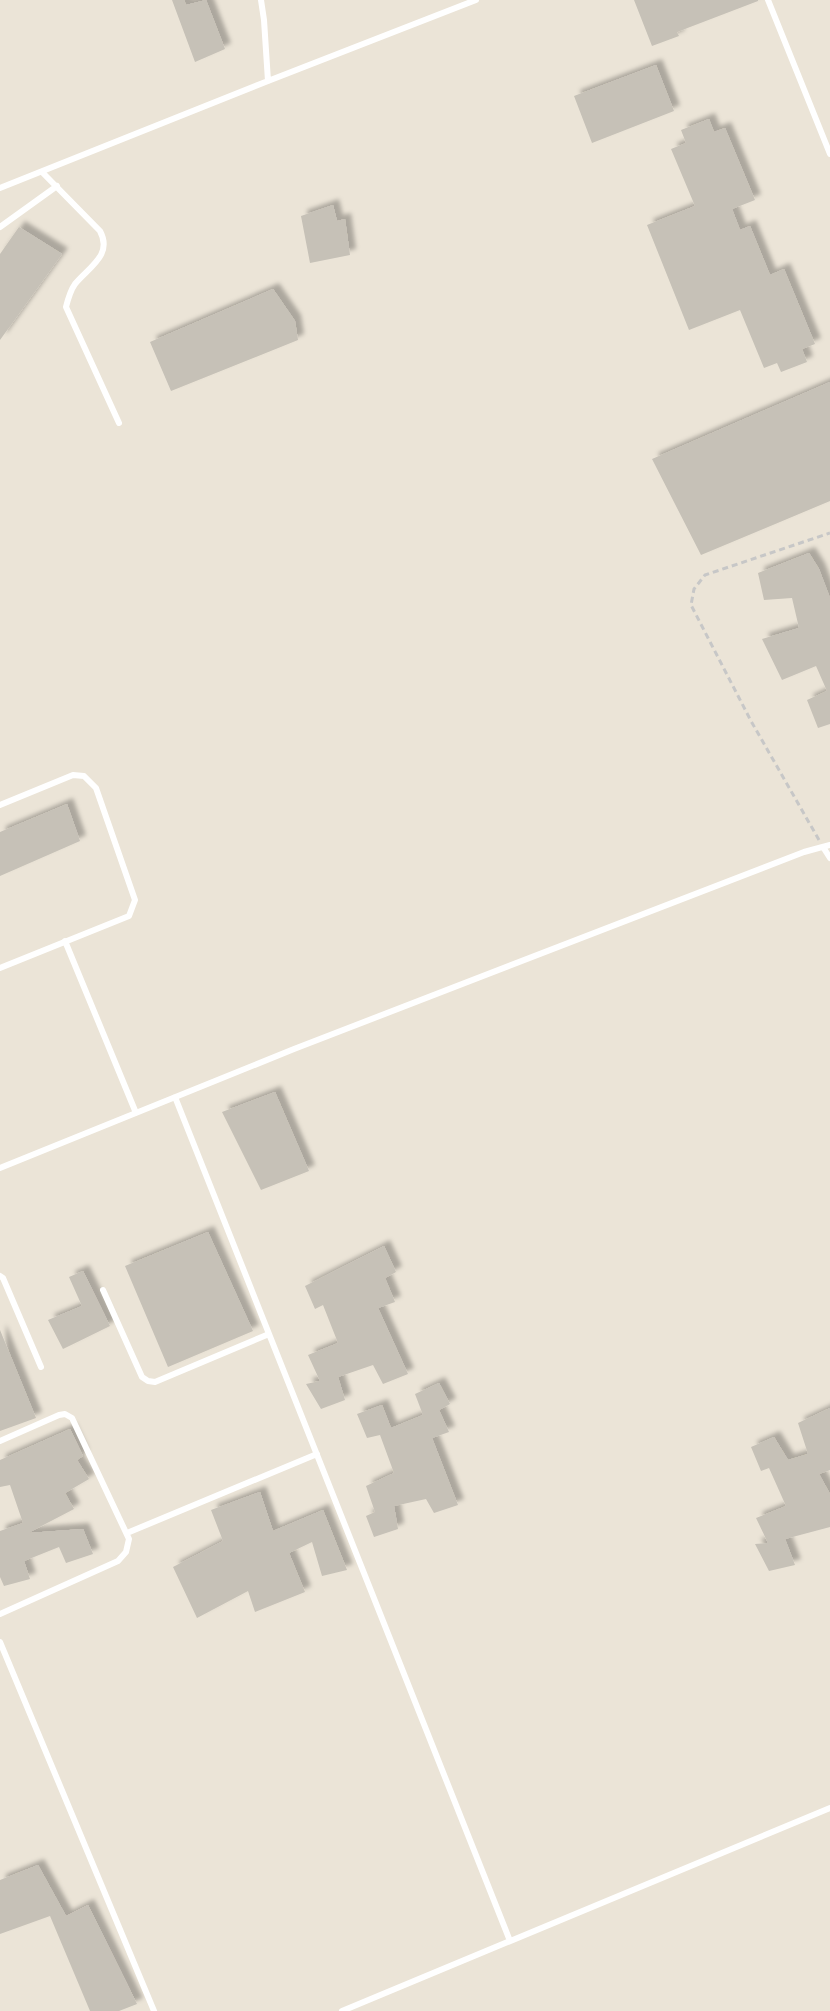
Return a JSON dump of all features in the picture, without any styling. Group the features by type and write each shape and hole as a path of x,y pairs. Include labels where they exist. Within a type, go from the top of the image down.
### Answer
{"lane":[{"path":"261,0 268,81"},
{"path":"0,188 476,0"},
{"path":"768,0 830,154"},
{"path":"42,172 100,231 105,240 98,259 73,286 66,307 119,423"},
{"path":"0,227 57,186"},
{"path":"0,805 73,775 84,776 96,788 135,900 129,916 0,968"},
{"path":"0,1168 308,1044 804,852 826,846 830,858"},
{"path":"65,941 136,1113"},
{"path":"175,1097 510,1941"},
{"path":"0,1276 41,1367"},
{"path":"103,1290 142,1377 148,1381 155,1382 269,1334"},
{"path":"0,1441 59,1415 72,1418 129,1539 126,1552 118,1561 0,1614"},
{"path":"127,1533 317,1454"},
{"path":"0,1642 154,2011"},
{"path":"342,2011 830,1808"}],"path":[{"path":"826,846 751,721 691,605 694,589 705,575 830,533"}],"building":[{"path":"172,0 184,0 186,5 206,0 225,49 195,62"},
{"path":"634,0 758,1 677,32 679,36 652,46"},
{"path":"656,65 674,111 592,143 574,96"},
{"path":"709,119 714,132 725,128 755,200 732,209 740,230 750,226 770,275 784,269 815,344 802,349 807,362 781,372 777,363 764,368 740,310 689,330 647,225 695,206 671,149 686,143 681,130"},
{"path":"333,205 337,221 345,219 350,255 310,263 301,216"},
{"path":"19,227 62,254 0,340 0,254"},
{"path":"273,289 295,321 298,340 171,391 150,342"},
{"path":"830,382 830,501 701,555 652,459"},
{"path":"809,553 830,598 830,724 818,728 807,700 827,691 816,666 782,680 762,639 799,628 792,598 764,600 758,573"},
{"path":"67,804 80,841 0,876 0,832"},
{"path":"275,1092 309,1171 261,1190 222,1112"},
{"path":"208,1232 253,1331 168,1367 125,1266"},
{"path":"384,1246 396,1272 385,1278 395,1302 378,1308 408,1374 383,1384 373,1365 338,1377 345,1400 321,1409 306,1384 320,1381 308,1355 338,1343 323,1305 315,1309 305,1286"},
{"path":"83,1271 110,1326 63,1349 48,1320 82,1306 69,1277"},
{"path":"0,1330 36,1418 0,1431"},
{"path":"439,1383 450,1404 439,1410 449,1432 432,1438 458,1505 434,1513 426,1499 394,1506 398,1529 374,1537 366,1516 375,1512 366,1486 394,1473 380,1435 367,1438 357,1414 382,1405 391,1428 423,1415 415,1394"},
{"path":"830,1408 830,1470 819,1474 830,1494 830,1527 785,1539 795,1565 769,1571 755,1544 768,1543 756,1518 786,1506 769,1468 761,1471 751,1447 774,1437 788,1460 808,1454 798,1423"},
{"path":"70,1429 83,1456 77,1460 89,1479 65,1493 74,1509 28,1533 83,1529 93,1554 66,1563 59,1547 24,1561 30,1579 4,1586 0,1577 0,1531 23,1523 10,1485 0,1487 0,1460"},
{"path":"260,1492 273,1531 323,1510 347,1570 322,1576 312,1542 289,1553 305,1592 255,1612 248,1591 197,1618 173,1567 223,1541 211,1510"},
{"path":"38,1865 66,1916 88,1905 137,2004 119,2011 90,2011 50,1916 0,1934 0,1880"}]}
